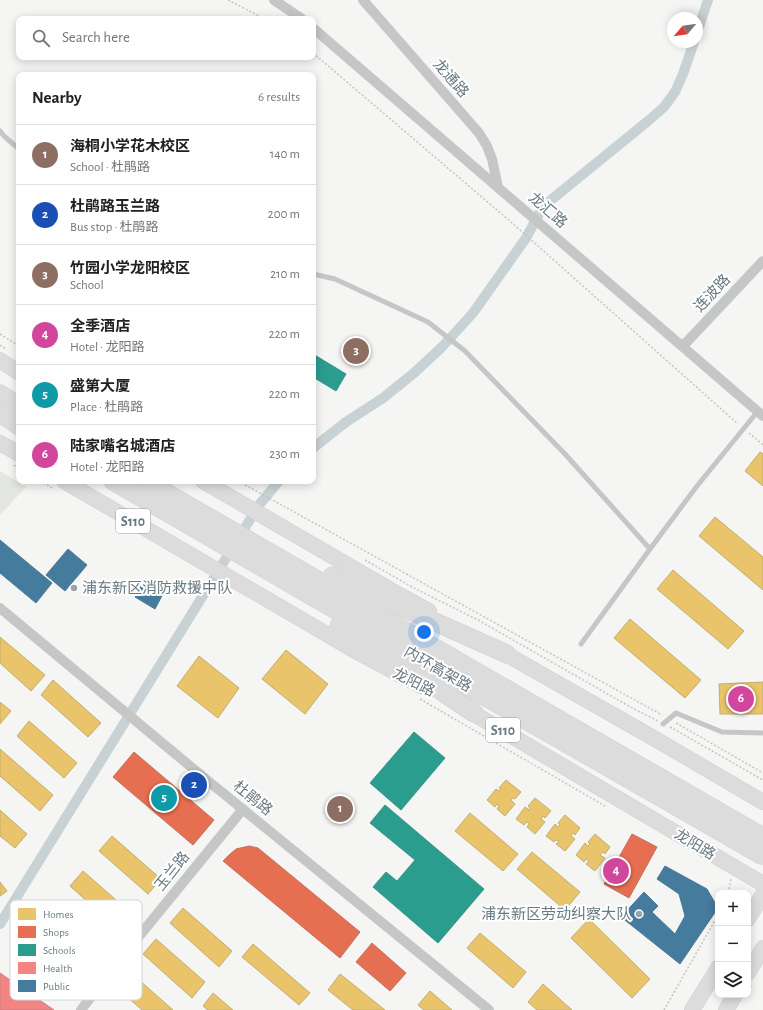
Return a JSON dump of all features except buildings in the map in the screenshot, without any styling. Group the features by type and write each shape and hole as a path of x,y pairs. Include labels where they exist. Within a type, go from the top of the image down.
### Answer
{"highway":[{"path":"0,394 16,404"},
{"path":"0,413 16,424"},
{"name":"内环高架路","path":"118,484 186,523 220,532"},
{"name":"内环高架路","path":"150,484 220,532 252,559 763,838"},
{"path":"157,484 220,532 312,610 383,652 474,713"},
{"path":"252,559 342,581 507,654"},
{"name":"内环高架路","path":"516,704 763,856"}],"main road":[{"path":"0,360 16,371"},
{"path":"0,443 16,452"},
{"name":"S110","path":"69,484 202,562 252,559"},
{"path":"208,484 394,592 507,654 763,802"},
{"name":"龙阳路","path":"474,713 763,884"},
{"path":"751,914 763,894"},
{"path":"751,968 763,948"},
{"path":"692,1010 715,973"},
{"path":"726,1010 733,998"}],"street":[{"path":"274,0 298,16"},
{"name":"龙通路","path":"363,0 479,133 492,160 498,187"},
{"name":"龙汇路","path":"316,31 760,413"},
{"name":"连波路","path":"683,346 763,261"},
{"name":"杜鹃路","path":"0,608 489,1010"},
{"name":"玉兰路","path":"142,932 243,808"},
{"name":"玉兰路","path":"81,1010 89,1000"}],"lane":[{"path":"0,131 16,146"},
{"path":"316,275 335,279 428,322 465,351 565,454 650,549"},
{"path":"581,644 697,486 744,429 760,413"},
{"path":"663,724 676,712 722,732 763,733"}],"path":[{"path":"228,0 258,16"},
{"path":"316,57 511,222 763,445"},
{"path":"0,334 16,344"},
{"path":"243,484 669,719 763,773"},
{"path":"360,557 412,587 478,620 634,709 763,780"},
{"path":"420,699 606,807"},
{"path":"731,880 736,883"},
{"path":"664,1010 715,920"}],"shaded area":[{"path":"0,471 16,481 16,484 21,484 26,487 0,515"}],"waterway":[{"path":"703,15 708,0"},
{"path":"316,446 346,422 383,398 414,373 442,347 473,313 526,238 544,207 664,107 675,92 692,48"},
{"path":"15,900 259,505 276,484"},
{"path":"0,924 10,908"}],"place":[{"name":"竹园小学龙阳校区","path":"356,351"},
{"name":"浦东新区消防救援中队","path":"74,588"},
{"name":"陆家嘴名城酒店","path":"741,699"},
{"name":"杜鹃路玉兰路","path":"194,785"},
{"name":"盛第大厦","path":"164,798"},
{"name":"海桐小学花木校区","path":"340,809"},
{"name":"全季酒店","path":"616,871"},
{"name":"浦东新区劳动纠察大队","path":"639,914"}]}
